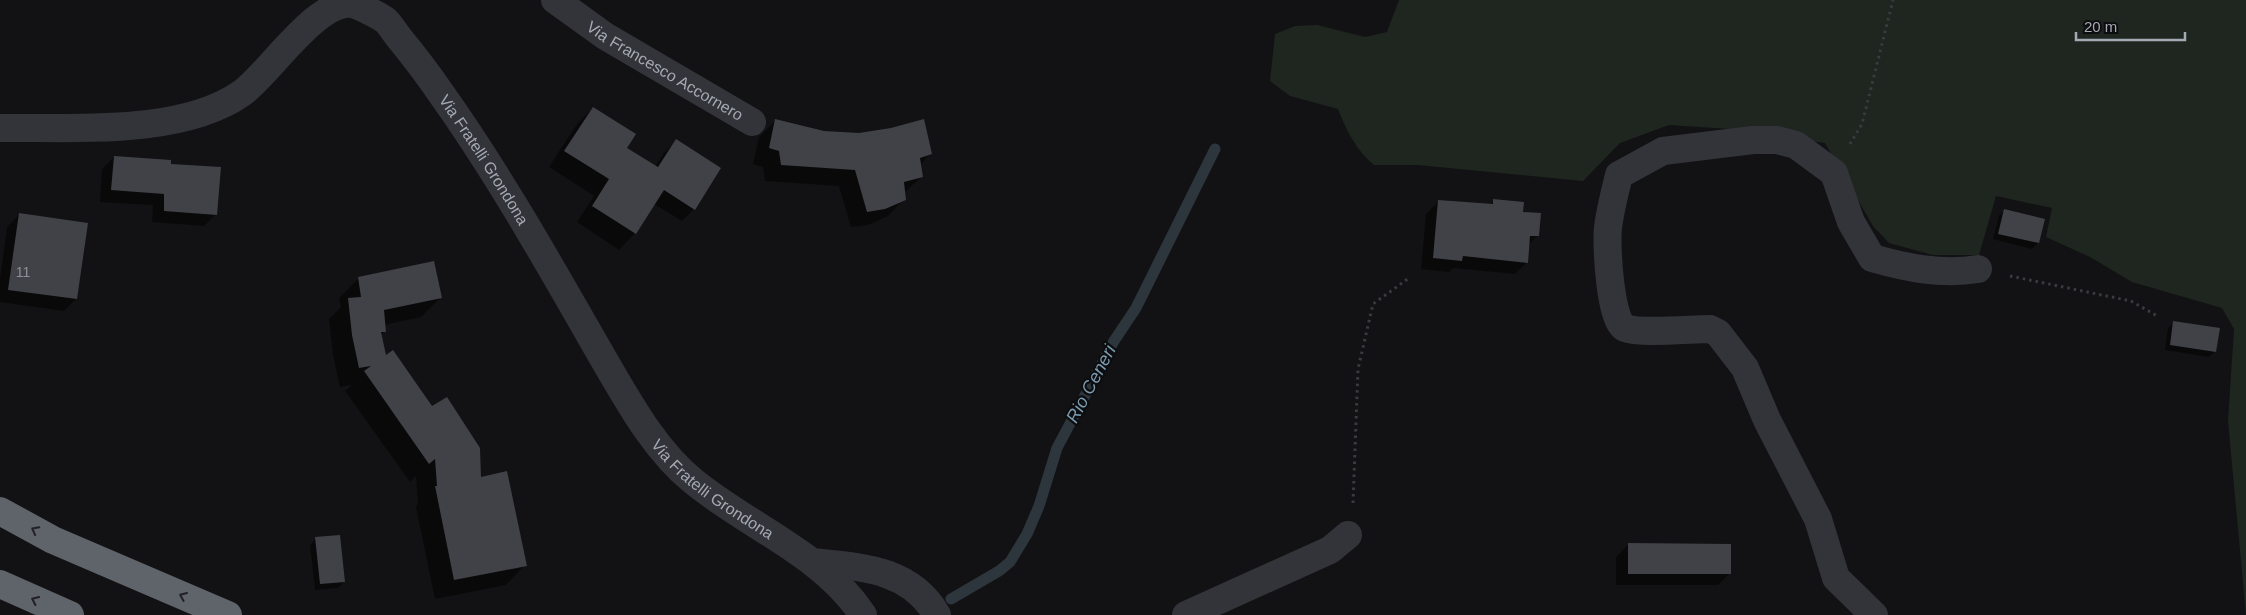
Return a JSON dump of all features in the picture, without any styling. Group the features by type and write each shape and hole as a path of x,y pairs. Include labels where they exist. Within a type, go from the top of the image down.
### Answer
{"highway":[{"path":"0,511 53,540 228,615"},
{"path":"0,584 70,615"}],"street":[{"name":"Via Francesco Accornero","path":"555,0 605,36 752,122"},
{"name":"Via Fratelli Grondona","path":"0,128 163,123 208,112 244,92 313,8 352,4 384,20 425,70 463,124 569,297 636,413 669,459 694,482 772,537 812,562 849,593 863,615"},
{"path":"1874,615 1836,578 1818,520 1768,420 1745,368 1728,344 1718,333 1710,329 1638,330 1624,328 1618,321 1609,272 1608,229 1619,175 1663,151 1753,140 1777,140 1796,146 1834,173 1851,222 1872,258 1905,268 1956,273 1978,269"},
{"path":"1186,615 1330,550 1348,535"},
{"path":"812,562 882,571 910,586 929,601 938,615"}],"path":[{"path":"1834,173 1862,124 1893,0"},
{"path":"1978,269 2131,301 2160,317"},
{"path":"1348,535 1355,479 1354,432 1358,369 1373,304 1409,278"}],"shaded area":[{"path":"1399,0 2246,0 2246,615 2228,421 2234,329 2222,308 2132,282 2090,257 2046,237 2052,208 1996,196 1979,255 1933,255 1889,243 1873,226 1825,143 1731,129 1669,125 1620,143 1583,181 1418,165 1374,165 1352,139 1338,109 1290,96 1270,81 1275,34 1295,26 1317,25 1365,37 1387,32"}],"building":[{"path":"593,107 636,134 627,148 658,167 676,139 721,168 695,210 664,190 636,234 592,206 609,179 564,151"},
{"path":"775,119 824,131 859,133 891,128 924,119 932,154 920,158 923,177 904,182 906,200 885,209 867,212 855,170 781,165 779,151 769,148"},
{"path":"114,156 171,160 171,164 221,167 217,215 164,211 164,194 111,190"},
{"path":"1493,199 1524,202 1523,212 1541,213 1539,236 1530,236 1528,263 1463,256 1462,261 1433,258 1438,200 1493,204"},
{"path":"2004,209 2045,219 2039,243 1998,234"},
{"path":"19,213 88,223 77,299 8,290"},
{"path":"434,261 442,298 384,310 386,332 381,332 386,355 393,350 432,406 447,397 480,448 481,477 507,471 527,566 454,580 435,486 437,486 435,459 429,464 364,371 371,366 359,368 352,335 348,298 361,297 358,277"},
{"path":"2173,321 2220,328 2216,352 2170,345"},
{"path":"340,535 345,582 320,584 315,537"},
{"path":"1628,543 1731,544 1731,574 1628,574"}],"waterway":[{"name":"Rio Ceneri","path":"951,599 999,571 1010,562 1027,534 1039,506 1057,448 1114,341 1136,308 1215,149"}]}
